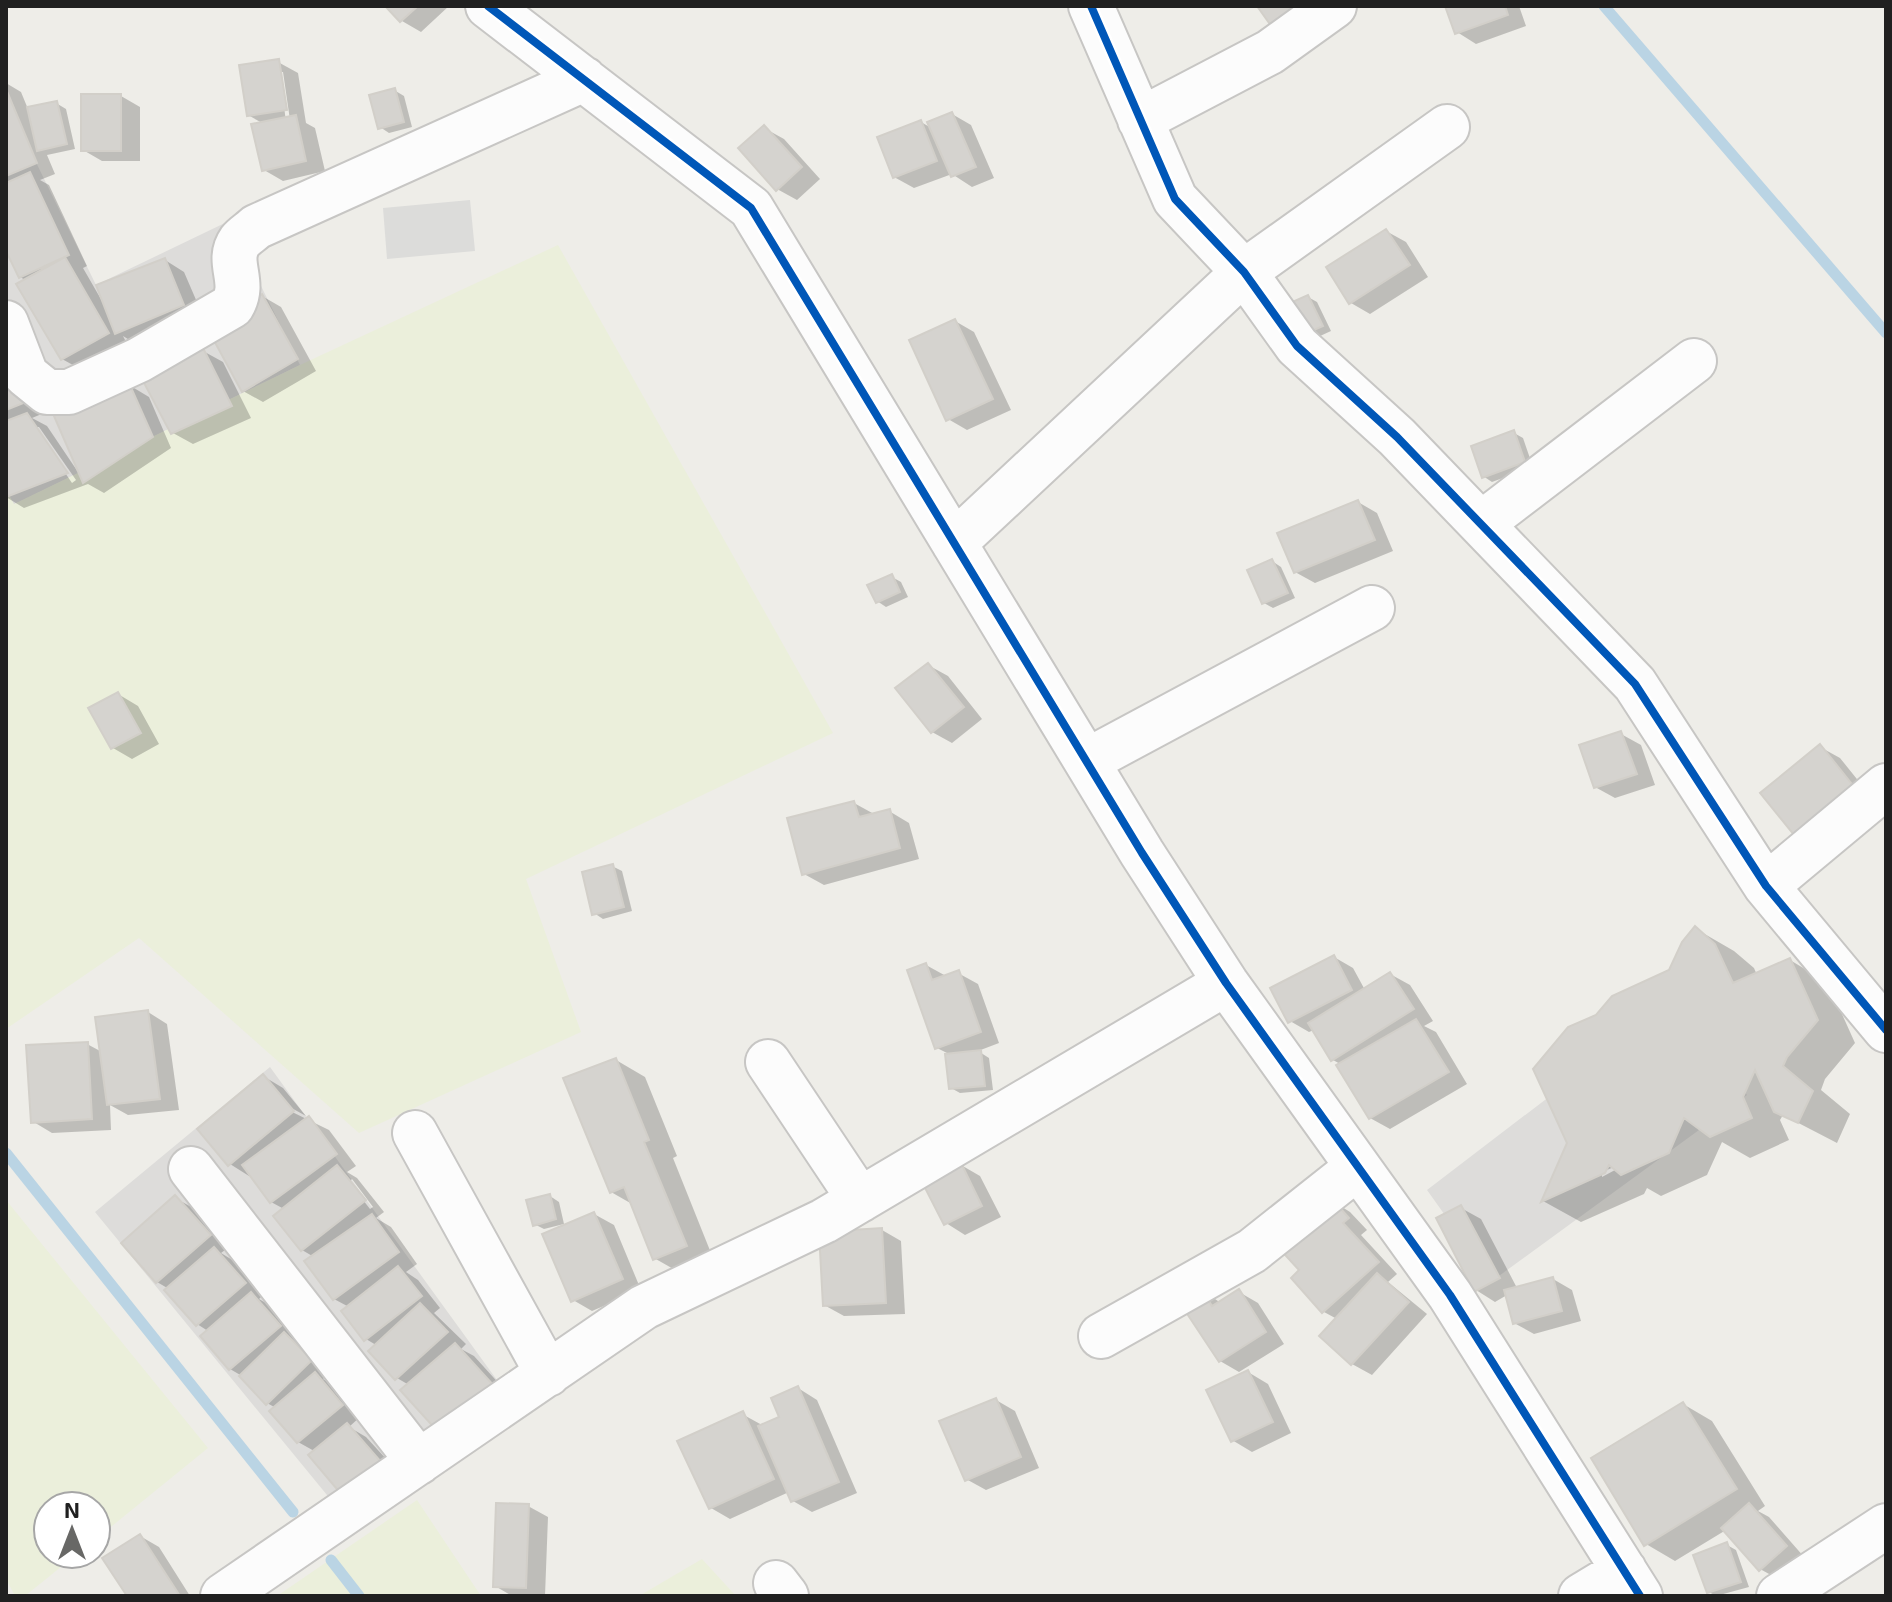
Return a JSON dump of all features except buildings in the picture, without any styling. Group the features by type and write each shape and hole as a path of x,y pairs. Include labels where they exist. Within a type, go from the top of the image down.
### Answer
{"street":[{"path":"488,6 751,208 1142,853 1226,983 1450,1295 1632,1583 1581,1596"},
{"path":"1091,6 1175,199 1244,272 1297,346 1397,437 1635,684 1766,886 1886,1030"},
{"path":"1140,120 1270,52 1334,6"},
{"path":"6,323 26,375 47,392 69,392 139,360 232,306 239,295 234,258 240,242 256,227 584,79"},
{"path":"954,543 1244,272 1447,127"},
{"path":"1481,524 1694,361"},
{"path":"1087,761 1372,608"},
{"path":"1766,886 1886,786"},
{"path":"223,1596 644,1307 824,1221 1226,983"},
{"path":"768,1062 860,1200"},
{"path":"415,1133 548,1374"},
{"path":"1101,1336 1252,1251 1358,1167"},
{"path":"191,1169 419,1462"},
{"path":"1779,1596 1886,1526"}],"shaded area":[{"path":"6,101 96,285 229,221 300,365 13,505 6,489"},
{"path":"470,200 475,251 387,259 383,208"},
{"path":"1677,999 1747,1095 1492,1281 1427,1190"},
{"path":"270,1067 502,1387 336,1506 95,1212"}],"green space":[{"path":"558,245 833,733 526,879 581,1032 359,1133 139,938 6,1029 6,490 14,504 300,365"},
{"path":"6,1200 208,1448 112,1526 112,1490 32,1490 32,1570 57,1570 25,1596 15,1596 6,1579"},
{"path":"417,1500 481,1596 277,1596"},
{"path":"702,1559 736,1596 639,1596"}],"waterway":[{"path":"1604,6 1886,333"},
{"path":"6,1153 293,1512"},
{"path":"331,1560 359,1596"}],"cycle path":[{"path":"488,6 751,208 1142,853 1226,983 1450,1295 1640,1596"},
{"path":"1091,6 1175,199 1244,272 1297,346 1397,437 1635,684 1766,886 1886,1030"}]}
